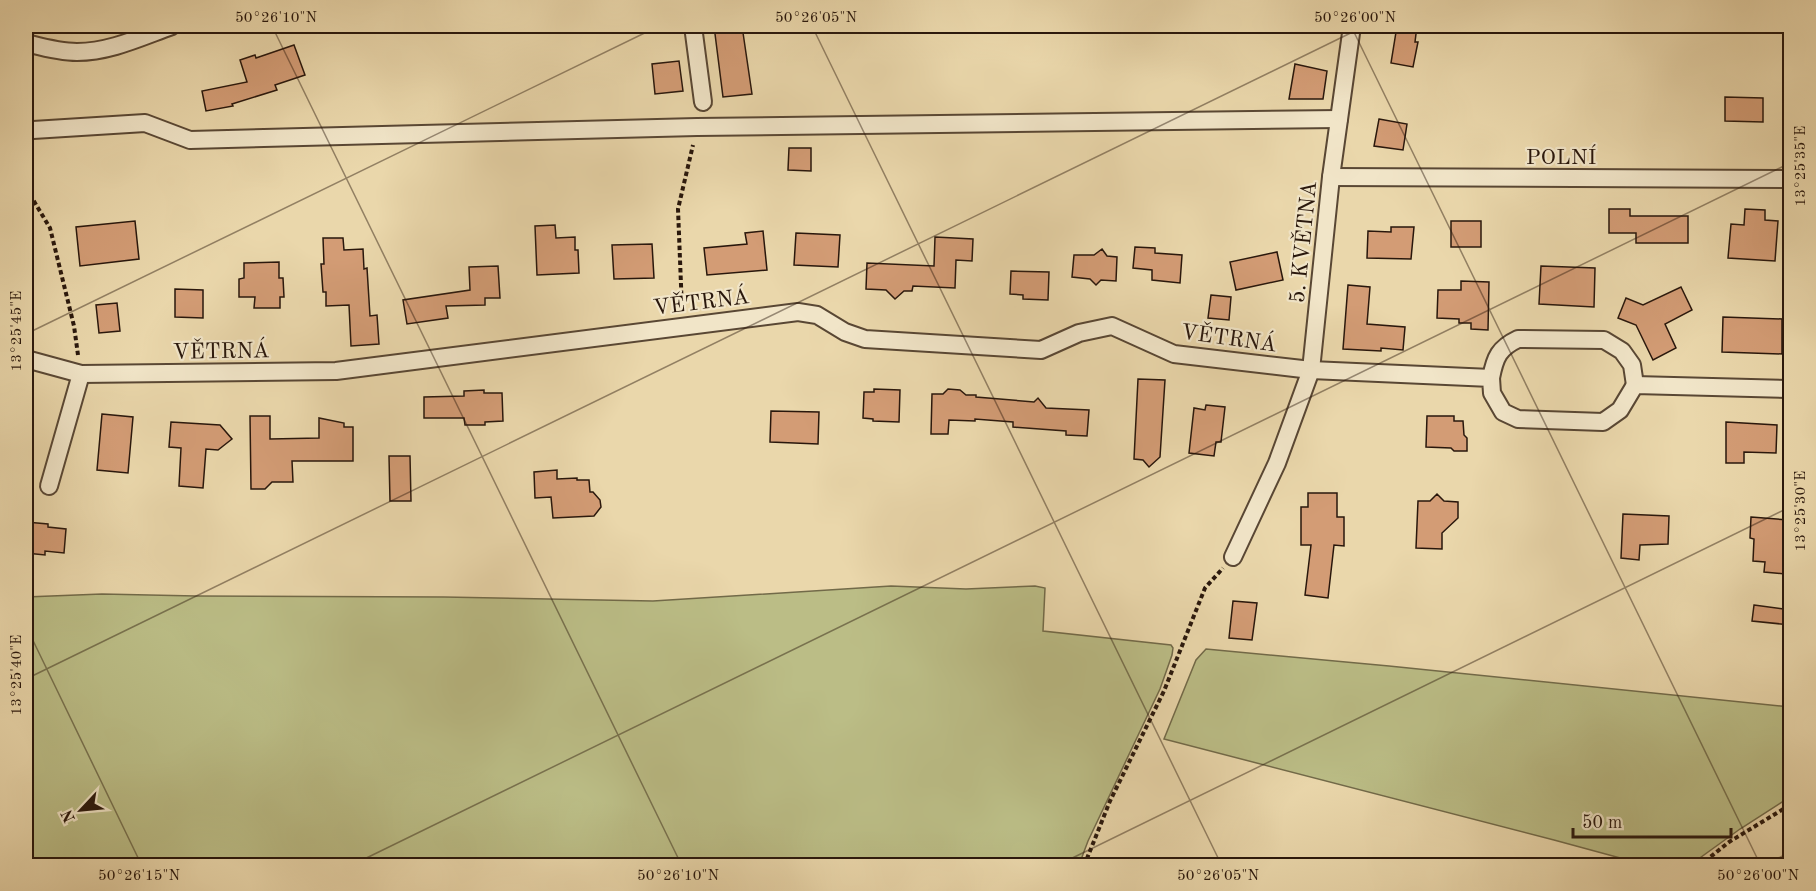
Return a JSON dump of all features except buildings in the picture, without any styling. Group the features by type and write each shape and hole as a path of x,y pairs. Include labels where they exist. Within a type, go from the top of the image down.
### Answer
{"street":[{"path":"26,43 56,51 101,50 172,26"},
{"path":"693,26 702,102"},
{"name":"5. KVĚTNA","path":"1233,557 1277,463 1311,370 1331,177 1352,26"},
{"path":"33,130 145,123 190,140 697,127 1339,119"},
{"name":"POLNÍ","path":"1331,177 1791,180"},
{"name":"VĚTRNÁ","path":"26,359 81,374 336,371 798,312 817,315 846,332 865,339 1041,350 1078,333 1112,326 1174,354 1311,370"},
{"path":"1518,339 1604,340 1622,351 1632,365 1635,385 1620,410 1603,422 1518,419 1503,412 1492,393 1491,378 1495,359 1507,345 1518,339"},
{"path":"1311,370 1491,378"},
{"path":"49,486 81,374"},
{"path":"1635,385 1791,389"}],"path":[{"path":"683,326 678,209 697,127"},
{"path":"26,189 50,228 74,326 81,374"},
{"path":"1084,866 1110,801 1164,691 1205,588 1233,557"},
{"path":"1699,866 1729,842 1791,805"}],"green space":[{"path":"891,586 966,589 1035,586 1045,588 1043,631 1171,645 1172,655 1160,689 1088,841 1079,865 26,865 26,597 102,594 653,601"},
{"path":"1206,649 1790,707 1790,797 1690,865 1646,865 1164,739 1196,660"}]}
